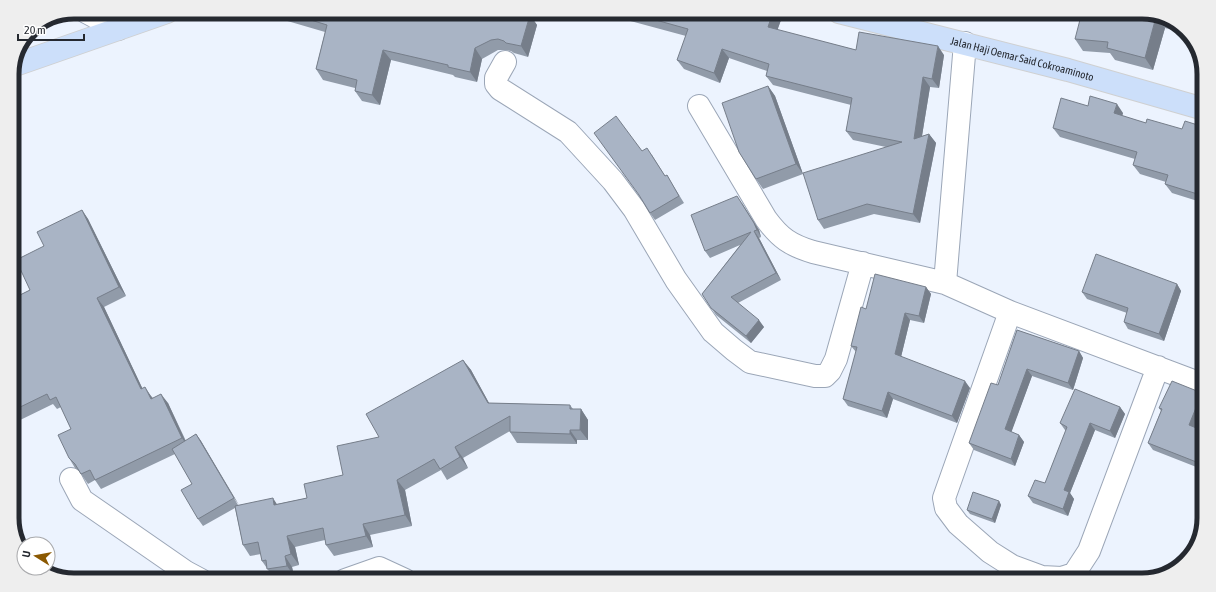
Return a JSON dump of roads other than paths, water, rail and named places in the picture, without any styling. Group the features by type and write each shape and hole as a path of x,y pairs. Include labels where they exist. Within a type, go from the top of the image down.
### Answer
{"main road":[{"path":"21,61 146,19"},
{"name":"Jalan Haji Oemar Said Cokroaminoto","path":"867,19 1068,70 1197,107"}],"street":[{"path":"100,19 118,28"},
{"path":"945,283 965,43"},
{"path":"505,62 496,78 496,84 500,89 568,132 613,181 634,209 676,280 713,332 750,362 816,376 825,376 830,371 836,360 862,263"},
{"path":"699,106 766,219 776,233 787,241 801,248 945,283 1010,312 1197,382"},
{"path":"1010,312 944,498 946,508 950,515 990,552 1012,566 1031,573"},
{"path":"1075,573 1089,551 1158,367"},
{"path":"71,479 82,500 188,573"},
{"path":"365,573 379,568 390,573"}]}
